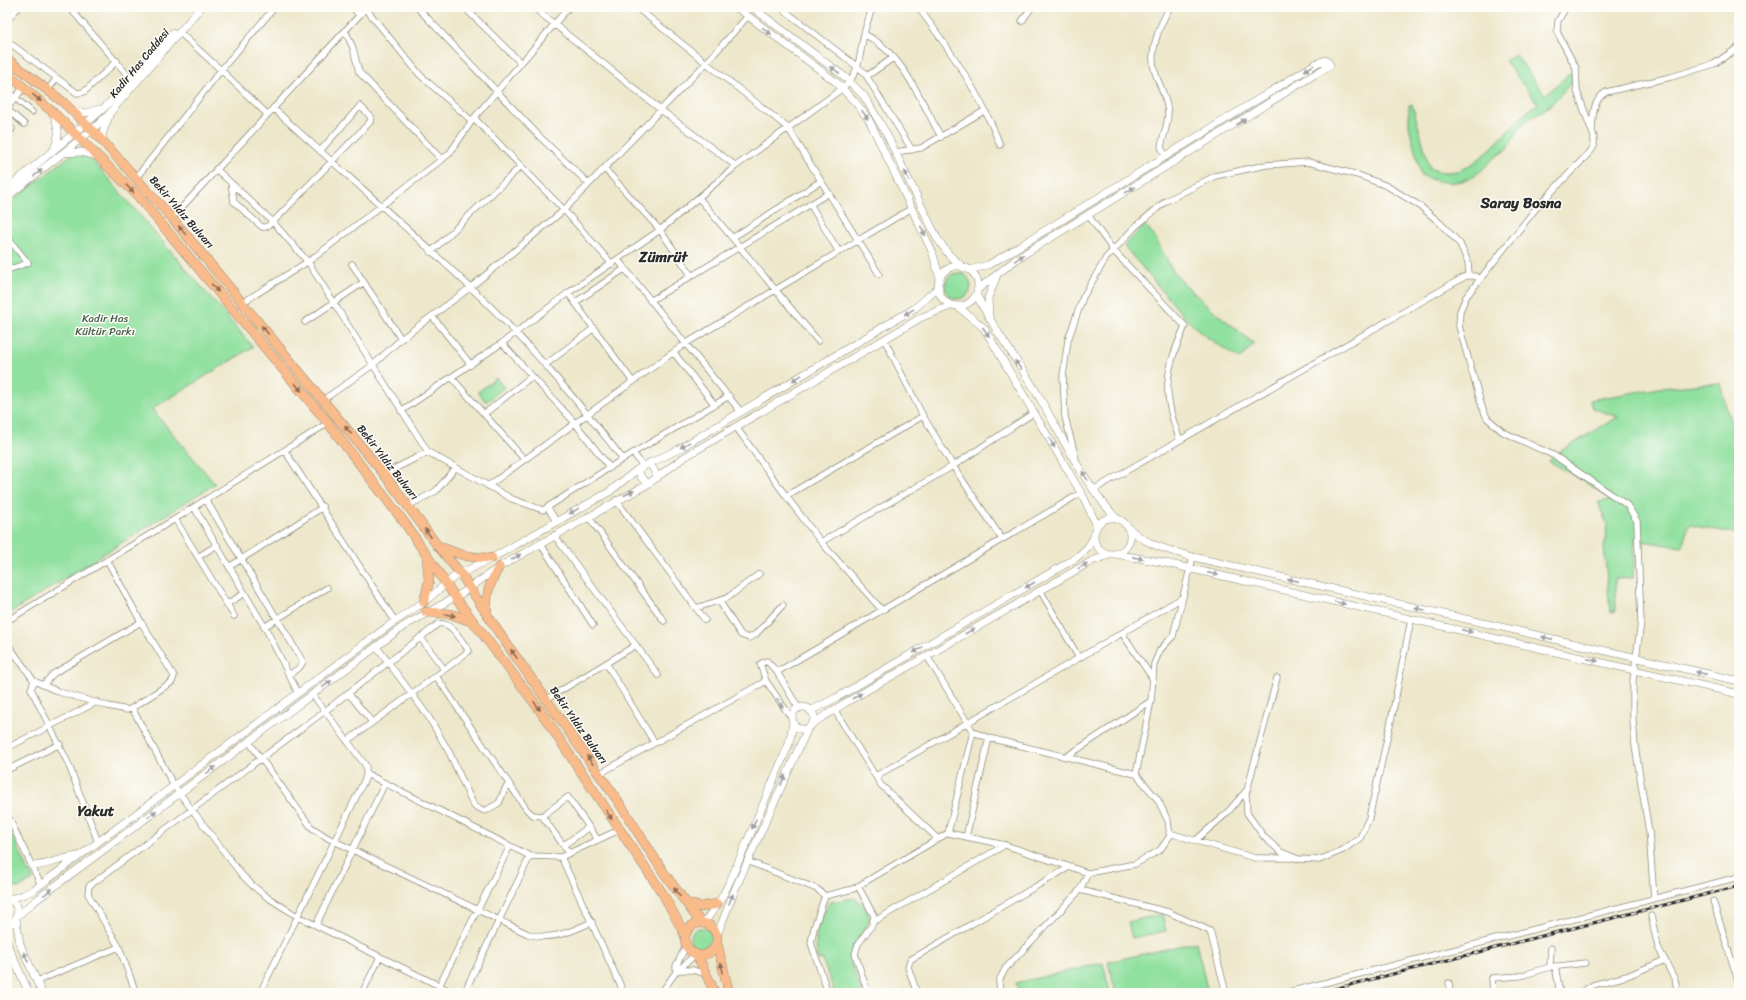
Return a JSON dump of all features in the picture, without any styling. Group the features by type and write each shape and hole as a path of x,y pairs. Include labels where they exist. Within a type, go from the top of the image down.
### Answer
{"main road":[{"name":"Bekir Yıldız Bulvarı","path":"7,59 74,112 102,140 172,218 384,474 437,546 461,574 499,633 599,774 664,873 703,923"},
{"path":"7,73 52,111 101,158 154,215 328,423 404,522 426,556 473,622 540,709 619,830 663,894 685,935 686,946 696,955 708,975 715,993"},
{"path":"437,546 458,555 473,558 492,558"},
{"path":"424,602 429,580 426,556"},
{"path":"487,614 486,597 488,587 499,566"},
{"path":"426,612 451,614 473,622"},
{"path":"686,903 701,907 717,904"},
{"path":"685,935 691,926 703,923 714,929 722,972 729,993"},
{"path":"696,955 704,955 711,952 717,939"}],"street":[{"path":"7,20 19,7"},
{"path":"70,7 132,80"},
{"path":"75,12 80,7"},
{"name":"Kadir Has Caddesi","path":"110,110 115,98 195,7"},
{"name":"Kadir Has Caddesi","path":"110,110 201,7"},
{"path":"136,178 221,70 275,7"},
{"path":"352,7 359,15"},
{"path":"417,7 540,137 589,184"},
{"path":"464,7 521,63"},
{"path":"242,303 308,262 449,154 473,119 570,7"},
{"path":"636,7 788,128 879,274"},
{"path":"736,7 842,88 869,120 932,251 940,279 939,287 943,298 984,328 1035,412 1081,493 1097,526"},
{"path":"753,7 850,82 869,103 896,152 937,238 949,255 976,278 977,292 989,319 1034,389 1077,465 1093,490 1117,518 1137,536 1150,544 1193,557 1739,681"},
{"path":"780,7 858,67 867,76 912,150"},
{"path":"401,411 502,344 568,293 660,230 736,166 850,82 858,67 864,34 872,7"},
{"path":"918,7 960,63 993,127 1000,145"},
{"path":"1022,21 1032,7"},
{"path":"1166,157 1161,147 1167,123 1168,109 1154,70 1153,58 1155,46 1170,7"},
{"path":"1566,7 1558,21 1557,32 1574,63 1577,78 1577,91 1594,140 1591,151 1546,197 1481,279 1461,306 1459,326 1482,407 1487,418 1503,432 1554,456 1627,505 1636,517 1639,531 1641,622 1634,669 1632,705 1634,734 1649,832 1654,898"},
{"path":"172,218 366,8 420,75 473,119 521,166 564,210 612,264"},
{"path":"534,8 661,110 736,166"},
{"path":"323,400 373,365 402,339 471,288 564,210 706,63 748,16"},
{"path":"345,30 353,48 359,72 442,160"},
{"path":"179,32 267,114"},
{"path":"864,34 879,43 905,73 940,137"},
{"path":"7,41 74,92 82,93 117,61"},
{"path":"1592,131 1595,106 1599,97 1606,92 1671,77 1714,64 1739,47"},
{"path":"867,76 893,58"},
{"path":"7,926 35,901 426,612 470,588 499,566 616,500 648,484 683,458 922,317 969,303 977,292 998,273 1018,258 1330,65 1326,60 1317,63 988,265 966,269 956,267 948,270 940,279"},
{"path":"48,90 56,79"},
{"path":"24,87 9,106 9,111 24,124"},
{"path":"7,91 32,112"},
{"path":"231,184 234,202 262,227 266,227 273,222 370,122 371,117 360,106 320,151"},
{"path":"273,108 471,288 545,365 588,414 623,459"},
{"path":"74,112 110,110"},
{"path":"7,197 64,153 78,136 86,123 110,110"},
{"path":"7,189 51,152 78,136 92,130 110,110"},
{"path":"102,140 102,132 110,110"},
{"path":"51,152 57,144 59,134 58,125 52,111"},
{"path":"896,152 921,148 984,111"},
{"path":"64,153 81,152 101,158"},
{"path":"1077,465 1065,417 1063,376 1071,330 1088,286 1113,250 1135,227 1166,201 1215,176 1266,165 1308,162 1358,175 1387,186 1420,206 1440,223 1460,244 1468,262 1469,275"},
{"path":"432,252 521,166"},
{"path":"604,168 660,230 691,275"},
{"path":"216,170 273,222 308,262 428,452 488,486 525,504 543,510 548,508 623,459 729,396"},
{"path":"732,238 821,181"},
{"path":"650,301 829,193"},
{"path":"699,198 775,292 818,341"},
{"path":"810,204 839,252"},
{"path":"488,486 685,344 775,292 912,208"},
{"path":"1088,215 1113,250 1185,326 1172,355 1168,382 1170,412 1180,440"},
{"path":"7,237 28,262 7,270"},
{"path":"618,260 741,412"},
{"path":"352,264 402,339"},
{"path":"576,302 624,269"},
{"path":"989,319 988,298 998,273"},
{"path":"1093,490 1381,323 1469,275 1481,279"},
{"path":"305,322 364,282"},
{"path":"8,898 28,893 41,884 395,621 424,602 461,574 609,492 644,466 677,450 915,308 939,287"},
{"path":"568,293 633,382"},
{"path":"432,316 471,365"},
{"path":"545,365 594,328"},
{"path":"884,339 924,416 953,466 1002,539"},
{"path":"502,344 575,423 610,468"},
{"path":"674,353 715,405"},
{"path":"484,414 532,376"},
{"path":"452,378 524,460"},
{"path":"821,542 953,466 1035,412"},
{"path":"786,496 924,416"},
{"path":"1055,425 1062,422 1065,417"},
{"path":"7,621 194,508 328,423"},
{"path":"736,427 821,542 882,610"},
{"path":"286,450 395,621"},
{"path":"384,474 428,452"},
{"path":"633,453 644,466 654,470 656,478"},
{"path":"644,466 641,477 648,484"},
{"path":"408,506 436,491 455,468"},
{"path":"777,672 1081,493"},
{"path":"206,500 303,662 299,668 289,675"},
{"path":"616,500 704,620"},
{"path":"229,567 323,507"},
{"path":"194,508 245,593 298,693"},
{"path":"548,508 556,521"},
{"path":"588,516 664,620"},
{"path":"810,710 836,698 1076,558 1088,547 1094,537 1097,526 1106,519 1117,518"},
{"path":"175,519 234,616"},
{"path":"798,709 777,672 767,661 760,664 766,681 793,721 800,729 810,726 834,709 1040,590 1092,561 1125,549 1129,542 1130,535 1126,525"},
{"path":"554,535 658,675"},
{"path":"1094,537 1096,544 1101,550 1113,554 1190,569 1739,694"},
{"path":"540,543 593,625"},
{"path":"198,557 216,545"},
{"path":"1136,774 1151,701 1153,679 1158,654 1173,636 1193,557"},
{"path":"7,643 34,681 122,709 127,710 132,708 172,682 174,677 173,672 141,622 107,560"},
{"path":"696,608 720,602 736,592 759,574"},
{"path":"264,627 278,620 327,588"},
{"path":"1040,590 1079,658"},
{"path":"227,604 245,593"},
{"path":"876,776 1182,598"},
{"path":"720,602 741,635 749,638 756,634 782,605"},
{"path":"1169,832 1255,858 1298,858 1319,860 1343,850 1360,838 1370,810 1396,698 1411,619"},
{"path":"43,685 53,674 141,622"},
{"path":"136,993 119,947 88,896 88,888 325,711 420,637 438,624 445,623 449,626 469,651 347,741"},
{"path":"1122,633 1153,679"},
{"path":"420,637 444,670"},
{"path":"547,699 636,645"},
{"path":"377,647 428,716 474,806 485,811 498,804 509,784"},
{"path":"825,896 858,886 948,833 1005,845 1088,873 1135,864 1160,850 1170,836 1168,821 1158,800 1136,774 990,738 973,732 927,656"},
{"path":"606,663 654,742"},
{"path":"436,676 530,813 542,816 569,853"},
{"path":"1277,678 1247,791 1247,813 1264,837 1281,852 1298,858"},
{"path":"34,681 31,689 60,744 98,842"},
{"path":"599,774 766,681"},
{"path":"348,692 372,722"},
{"path":"260,993 367,774 366,766 313,695"},
{"path":"1066,757 1151,701"},
{"path":"7,748 52,727 97,702"},
{"path":"132,708 174,786 247,880 267,897 298,916 454,993"},
{"path":"703,923 717,904 731,879 789,744 793,714 798,709 806,708 810,710 814,717 747,861 717,939"},
{"path":"834,709 881,785 938,838"},
{"path":"948,833 973,732"},
{"path":"966,837 990,738"},
{"path":"249,742 311,827 335,841 528,934 550,937 561,936 592,922"},
{"path":"7,770 60,744"},
{"path":"367,774 530,856 561,857 619,830"},
{"path":"316,925 385,783"},
{"path":"1196,840 1227,813 1247,791"},
{"path":"542,816 568,797 598,840"},
{"path":"7,814 41,884"},
{"path":"564,845 589,827"},
{"path":"868,993 855,954 858,944 873,922 1005,845"},
{"path":"439,986 510,846"},
{"path":"32,866 44,865 60,858 80,855"},
{"path":"464,993 530,856"},
{"path":"561,857 624,993"},
{"path":"747,861 817,889 825,896"},
{"path":"918,993 908,967 910,960 1071,866"},
{"path":"1000,993 999,982 1005,969 1080,890 1088,873"},
{"path":"1285,993 1467,948 1739,877"},
{"path":"858,886 873,913 873,922"},
{"path":"1080,890 1168,912 1210,931 1226,993"},
{"path":"825,896 822,909 814,928 811,943 828,993"},
{"path":"8,898 17,907 19,941 42,993"},
{"path":"1713,901 1739,984"},
{"path":"1651,916 1658,947 1676,980 1678,993"},
{"path":"7,944 29,993"},
{"path":"678,971 676,966 686,946"},
{"path":"37,982 119,947"},
{"path":"1552,948 1553,967 1560,993"},
{"path":"661,993 678,971 696,955"},
{"path":"362,993 380,957"},
{"path":"1580,993 1593,985 1627,976 1664,960"},
{"path":"1493,993 1492,978 1520,976 1553,967 1585,963"},
{"path":"678,971 693,970 708,975"},
{"path":"1449,983 1450,993"}],"green space":[{"path":"1516,55 1545,95 1571,72 1573,81 1549,106 1527,120 1507,148 1475,175 1458,182 1441,182 1421,175 1409,126 1409,105 1412,104 1430,168 1446,172 1460,170 1474,162 1488,151 1526,113 1538,104 1505,61"},
{"name":"Kadir Has Kültür Parkı","path":"81,147 253,347 152,409 215,484 7,615 7,205"},
{"path":"1145,225 1153,234 1174,272 1183,282 1202,301 1254,344 1240,359 1205,336 1187,320 1124,246"},
{"path":"958,273 967,277 971,286 967,295 958,299 949,295 945,286 949,277"},
{"path":"496,378 504,388 486,402 478,392"},
{"path":"1720,383 1729,418 1739,428 1739,439 1734,437 1739,485 1739,534 1689,525 1682,547 1641,541 1635,537 1633,578 1615,579 1616,611 1610,612 1604,547 1607,525 1598,502 1612,500 1582,480 1549,461 1557,453 1618,417 1592,408 1590,400 1659,388"},
{"path":"7,824 33,880 18,888 7,886"},
{"path":"854,898 865,907 869,917 869,921 851,951 849,958 862,993 835,993 822,959 818,960 816,937 822,916 830,902"},
{"path":"1162,914 1166,931 1132,938 1128,922"},
{"path":"701,928 709,931 712,939 709,947 701,950 693,947 690,939 693,931"},
{"path":"1196,942 1208,993 1116,993 1108,962"},
{"path":"1103,963 1110,993 1019,993 1016,983"}],"railway":[{"path":"1318,993 1739,886"}],"district":[{"name":"Saray Bosna","path":"1521,203"},
{"name":"Zümrüt","path":"663,257"},
{"name":"Yakut","path":"96,811"}]}
